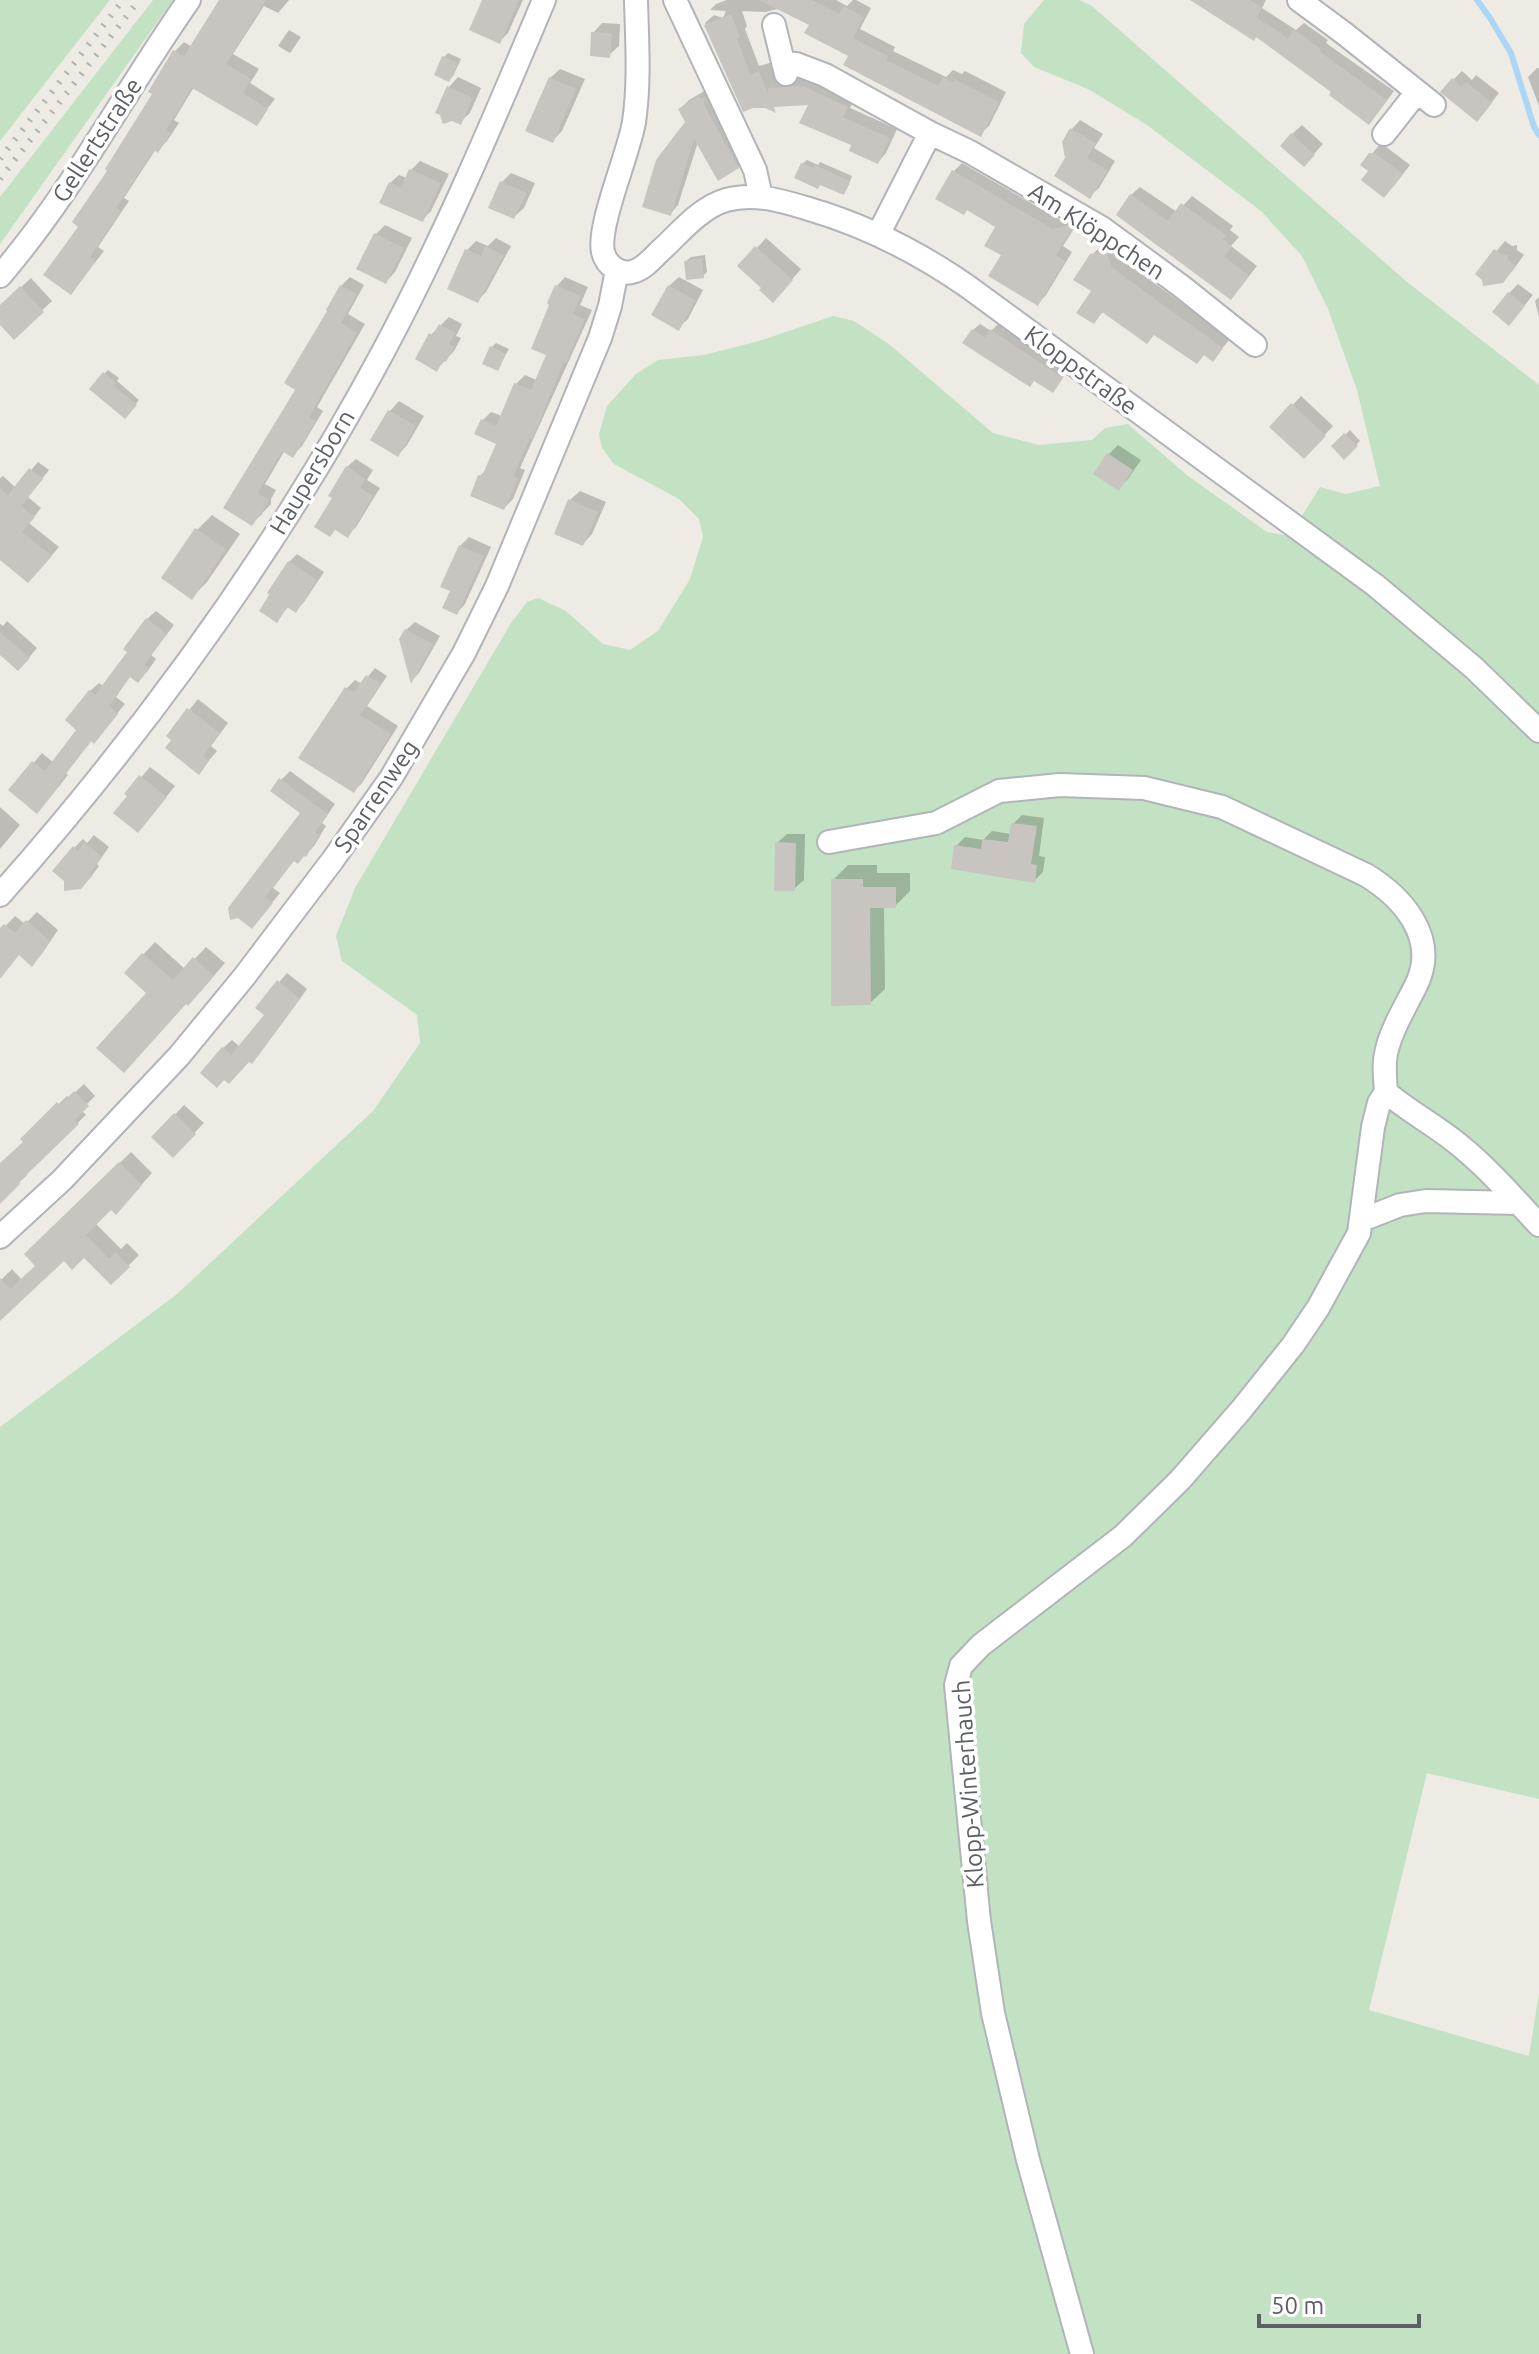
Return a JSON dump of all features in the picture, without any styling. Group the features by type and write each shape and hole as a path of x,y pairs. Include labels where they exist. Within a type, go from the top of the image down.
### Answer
{"street":[{"name":"Gellertstraße","path":"0,276 61,197 189,0"},
{"name":"Haupersborn","path":"0,895 102,775 194,654 327,452 435,249 544,0"},
{"path":"636,0 638,77 634,124 603,236 607,262 617,270 635,272 701,212 715,204 743,197 761,197 755,170 675,0"},
{"path":"1299,0 1425,98 1384,134"},
{"name":"Am Klöppchen","path":"774,25 785,70 796,64 825,75 970,152 1102,228 1255,345"},
{"path":"879,233 930,133"},
{"name":"Kloppstraße","path":"761,197 832,215 879,233 937,266 1375,585 1474,668 1539,731"},
{"name":"Sparrenweg","path":"0,1237 62,1180 179,1056 244,977 391,778 464,653 497,586 600,338 617,270"},
{"path":"829,842 936,823 999,791 1060,785 1144,788 1222,807 1366,875 1401,902 1419,931 1424,949 1420,977 1387,1047 1384,1067 1386,1092 1459,1145 1539,1225"},
{"name":"Klopp-Winterhauch","path":"1082,2354 1028,2160 993,2013 979,1921 956,1685 958,1675 961,1666 981,1645 1123,1536 1180,1480 1293,1345 1359,1233 1373,1127 1379,1103 1386,1092"},
{"path":"1362,1220 1400,1205 1426,1201 1519,1203"}],"green space":[{"path":"0,0 110,0 0,141"},
{"path":"153,0 173,0 0,244 0,197"},
{"path":"1044,0 1079,0 1092,6 1406,281 1539,385 1539,1799 1427,1773 1369,2010 1529,2056 1539,1993 1539,2354 0,2354 0,1427 177,1294 373,1111 420,1043 417,1015 342,961 336,936 355,888 511,623 527,602 538,598 566,611 603,644 630,650 658,631 690,579 703,537 699,519 679,499 614,464 602,448 599,434 607,406 636,374 658,360 704,355 759,341 833,316 854,321 889,344 993,433 1039,445 1092,440 1105,428 1128,424 1188,476 1267,532 1289,536 1320,487 1346,494 1380,486 1357,390 1328,309 1302,256 1261,211 1147,125 1088,89 1034,67 1021,53 1024,24"}],"building":[{"path":"219,0 266,0 226,64 251,79 243,93 268,109 257,126 192,88 166,130 171,133 158,153 154,150 116,208 121,211 90,257 96,261 71,295 43,275 78,227 72,222 107,171 105,169 152,94 148,92 173,50 184,56"},
{"path":"482,0 519,0 500,44 469,30"},
{"path":"759,0 812,0 839,14 844,6 864,17 853,38 888,56 886,60 938,86 943,77 953,82 954,79 999,102 981,137 843,65 848,56 804,33 809,25"},
{"path":"1190,0 1250,0 1262,8 1256,17 1288,38 1294,29 1387,100 1369,125 1329,95 1331,92 1256,37 1254,41"},
{"path":"731,14 750,74 759,71 768,94 768,88 803,86 848,107 843,117 890,138 878,164 849,151 851,145 799,123 808,105 774,107 776,113 765,108 743,112 704,25"},
{"path":"591,32 612,33 610,58 590,56"},
{"path":"442,56 458,63 449,82 434,75"},
{"path":"549,77 576,89 553,143 525,131"},
{"path":"1452,78 1462,87 1466,82 1492,103 1477,122 1440,92"},
{"path":"447,86 473,98 461,125 452,121 443,124 440,115 435,113"},
{"path":"699,96 701,100 705,96 704,105 739,168 718,181 694,139 671,216 642,207 656,160 685,122 678,109"},
{"path":"1070,128 1096,143 1087,158 1108,170 1090,199 1054,176 1065,158 1062,142"},
{"path":"1291,133 1315,155 1304,167 1280,146"},
{"path":"1369,153 1375,153 1403,174 1384,198 1361,180 1368,171 1360,165"},
{"path":"801,163 813,168 815,165 850,181 844,195 820,185 818,189 794,178"},
{"path":"409,169 441,183 423,222 379,203 389,182 401,188"},
{"path":"952,170 1053,229 1068,225 1073,227 1056,255 1065,261 1038,306 988,276 1001,255 984,246 995,227 967,210 964,215 935,199"},
{"path":"500,181 527,193 514,219 488,208"},
{"path":"1130,194 1168,221 1181,203 1226,235 1223,239 1232,247 1224,256 1249,276 1231,300 1116,215"},
{"path":"374,233 404,248 386,284 356,269"},
{"path":"485,246 504,255 478,303 447,289 465,249 481,256"},
{"path":"755,246 793,280 773,303 737,266"},
{"path":"1494,249 1502,255 1507,254 1508,260 1516,266 1503,283 1483,286 1482,280 1475,274"},
{"path":"1107,252 1111,267 1223,348 1213,362 1204,355 1197,364 1154,335 1147,344 1102,312 1094,324 1076,313 1091,291 1073,280 1090,254"},
{"path":"702,258 704,278 686,280 684,261"},
{"path":"340,285 357,294 341,323 357,333 309,417 316,421 293,458 282,451 258,493 269,500 252,526 223,508 295,390 284,383"},
{"path":"555,285 581,296 573,314 585,319 513,476 518,479 504,510 470,496 496,444 474,434 481,419 496,426 514,383 531,390 546,355 531,349"},
{"path":"668,285 695,300 679,331 651,315"},
{"path":"20,286 44,312 14,340 0,325 0,305"},
{"path":"1508,292 1525,306 1509,326 1492,312"},
{"path":"439,324 455,333 449,344 454,347 437,372 415,359 429,333 433,335"},
{"path":"972,329 985,338 990,329 1063,378 1053,393 1034,381 1030,387 962,343"},
{"path":"490,346 506,354 498,371 482,364"},
{"path":"103,372 137,405 125,419 89,389"},
{"path":"1291,403 1326,436 1304,459 1269,427"},
{"path":"388,410 416,426 398,457 370,440"},
{"path":"1344,433 1358,446 1344,460 1331,446"},
{"path":"1107,453 1133,470 1119,491 1093,474"},
{"path":"346,466 366,479 360,488 373,496 348,538 335,530 330,537 314,527 332,498 328,496"},
{"path":"29,468 43,479 21,506 35,517 22,532 52,556 28,583 0,560 0,488 8,495"},
{"path":"568,499 598,512 583,546 554,534"},
{"path":"195,528 226,549 192,600 161,578"},
{"path":"459,545 484,556 457,615 442,608 450,591 440,587"},
{"path":"288,561 317,580 296,613 287,607 277,623 259,611"},
{"path":"146,618 167,634 144,665 149,669 138,683 130,677 109,706 118,714 94,744 91,741 37,814 8,790 32,761 45,771 76,730 65,720 89,690 95,695 127,652 123,649"},
{"path":"405,629 433,644 411,684 399,639"},
{"path":"0,632 30,658 18,671 0,655"},
{"path":"366,675 381,684 360,715 391,734 354,793 298,758 345,687 354,692"},
{"path":"187,708 220,733 203,756 209,761 199,775 165,748 171,740 166,736"},
{"path":"139,775 167,797 138,833 113,813"},
{"path":"279,778 328,814 315,832 319,835 306,857 298,864 294,861 265,897 273,903 252,929 238,918 230,920 228,908 300,813 270,791"},
{"path":"1011,823 1037,826 1031,864 1037,865 1035,883 951,869 954,845 981,849 982,839 1008,842"},
{"path":"84,842 102,857 81,889 64,891 64,881 52,871 73,846 78,851"},
{"path":"775,842 796,843 795,891 774,891"},
{"path":"831,879 863,879 863,887 896,887 896,908 870,908 871,1005 831,1006"},
{"path":"26,920 50,941 32,967 19,955 0,979 0,928 4,924 15,933"},
{"path":"142,953 173,980 193,957 214,976 124,1073 96,1048 146,993 124,973"},
{"path":"277,980 300,999 252,1064 249,1062 229,1084 224,1080 217,1088 200,1073 222,1047 231,1055 264,1015 255,1008"},
{"path":"74,1091 89,1106 75,1120 79,1124 0,1204 0,1163 23,1142 20,1139 57,1102 60,1105"},
{"path":"174,1113 196,1134 173,1158 151,1137"},
{"path":"119,1162 142,1185 116,1215 111,1210 86,1235 109,1259 115,1252 130,1267 111,1285 84,1258 72,1270 64,1261 0,1321 0,1278 10,1289 35,1266 24,1254"}],"waterway":[{"path":"1477,0 1511,53 1539,135"}],"railway":[{"path":"0,159 123,0"},
{"path":"0,179 139,0"}]}
